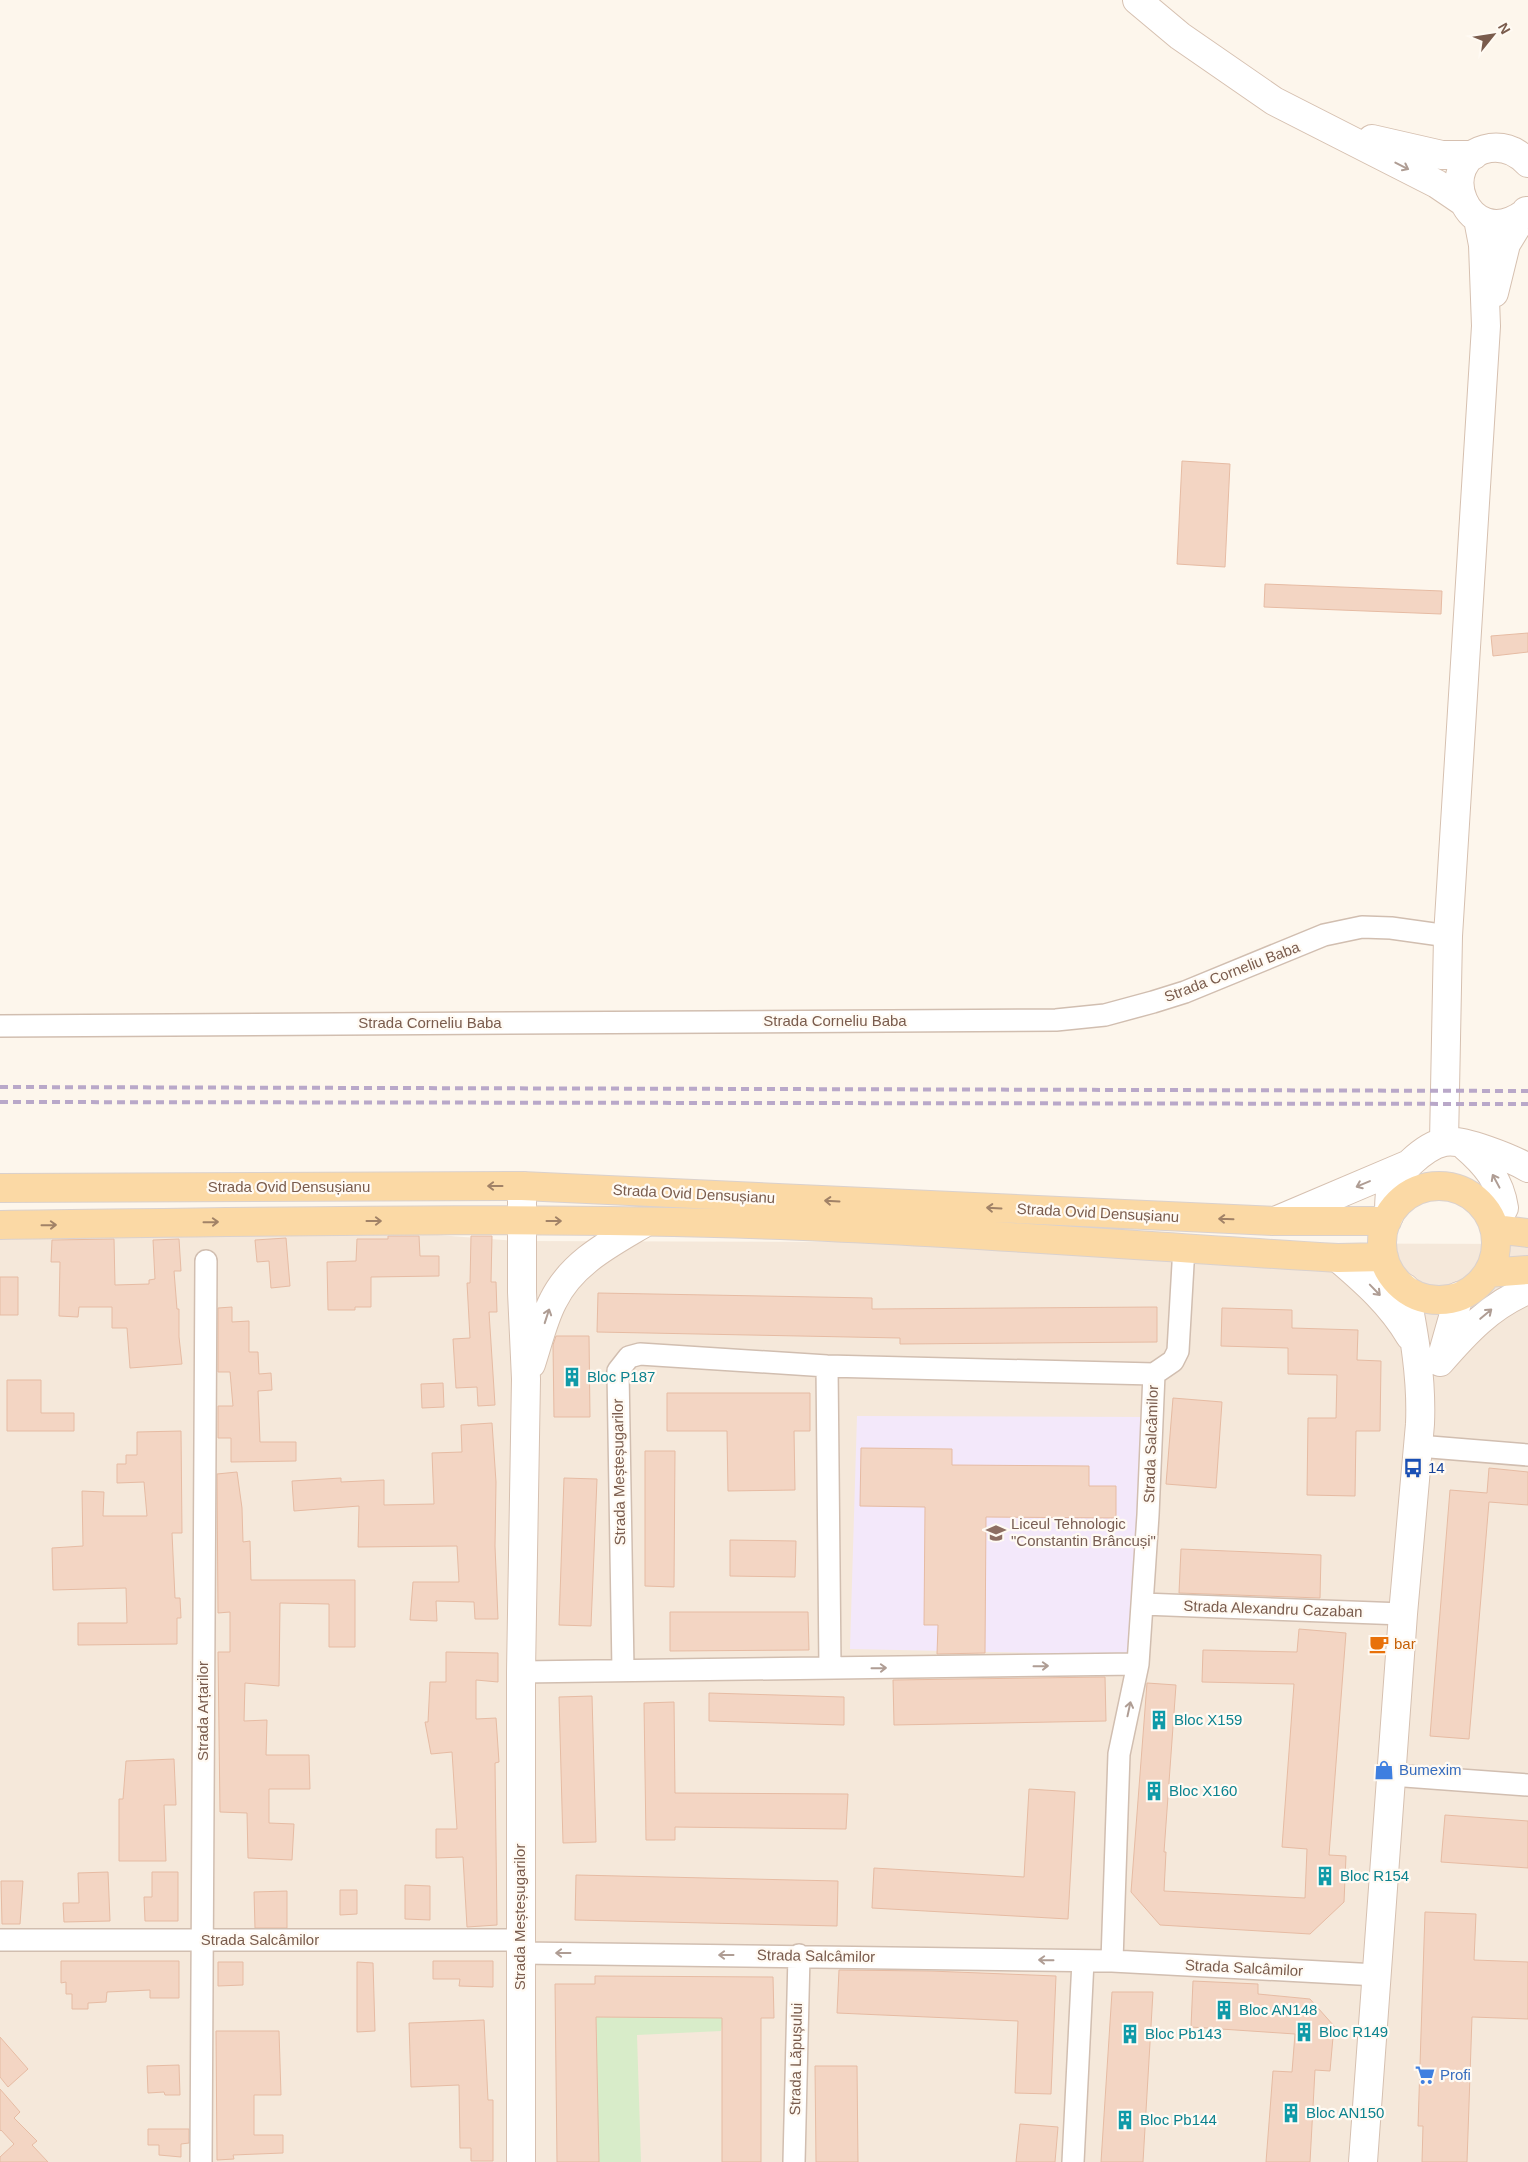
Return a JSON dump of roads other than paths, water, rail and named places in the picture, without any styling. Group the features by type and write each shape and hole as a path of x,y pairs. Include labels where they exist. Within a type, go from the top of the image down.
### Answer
{"main road":[{"path":"1137,0 1180,36 1274,101 1437,184 1490,223 1503,224 1515,220 1526,210"},
{"path":"1327,128 1442,155 1474,155"},
{"path":"1452,1142 1448,936 1486,326 1483,244 1470,210 1459,189 1460,176 1465,164 1474,155 1485,149 1498,147 1510,149 1528,163"},
{"path":"1486,326 1506,244 1526,210"},
{"path":"1452,1142 1483,1162 1494,1177 1501,1192 1504,1208 1494,1227"},
{"path":"1275,1221 1408,1164 1426,1151 1452,1142 1516,1160 1528,1168"},
{"path":"1388,1219 1397,1204 1422,1188 1437,1186 1458,1190 1478,1200 1487,1212 1494,1227 1496,1244 1494,1259 1488,1273 1475,1287 1459,1296 1440,1300 1422,1297 1405,1288 1392,1275 1384,1257 1382,1239 1388,1219 1391,1192 1408,1164"},
{"name":"Strada Ovid Densușianu","path":"0,1188 522,1186 1275,1221 1388,1219"},
{"name":"Strada Meșteșugarilor","path":"521,2162 521,1672 526,1379 522,1292 522,1186"},
{"name":"Strada Ovid Densușianu","path":"0,1225 523,1221 781,1225 1184,1247 1338,1258 1384,1257"},
{"name":"Strada Ovid Densușianu","path":"526,1379 552,1302 567,1279 588,1258 646,1222"},
{"path":"1494,1227 1528,1233"},
{"path":"1338,1258 1375,1290 1400,1320 1416,1346"},
{"path":"1488,1273 1528,1270"},
{"path":"1363,2162 1403,1614 1422,1400 1416,1346 1405,1288"},
{"path":"1440,1362 1459,1340 1492,1309 1511,1297 1528,1290"},
{"path":"1422,1400 1440,1362 1459,1296"}],"street":[{"name":"Strada Corneliu Baba","path":"0,1026 1056,1020 1105,1015 1153,1002 1185,992 1324,935 1352,929 1362,927 1391,928 1448,936"},
{"name":"Strada Ovid Densușianu","path":"1154,1374 1173,1361 1178,1351 1184,1247"},
{"name":"Strada Arțarilor","path":"201,2162 206,1261"},
{"name":"Strada Meșteșugarilor","path":"623,1670 618,1380 618,1371 622,1363 629,1357 640,1354 827,1366"},
{"path":"830,1668 827,1366 1154,1374"},
{"name":"Strada Salcâmilor","path":"1112,1961 1119,1754 1138,1664 1143,1604 1154,1374"},
{"path":"1418,1446 1528,1454"},
{"name":"Strada Alexandru Cazaban","path":"1143,1604 1403,1614"},
{"path":"521,1672 1138,1664"},
{"path":"1391,1775 1528,1785"},
{"name":"Strada Salcâmilor","path":"0,1940 202,1939 799,1955 1112,1961 1377,1975"},
{"name":"Strada Lăpușului","path":"794,2162 799,1955"},
{"path":"1073,2162 1083,1961"}],"railway":[{"path":"0,1087 1528,1091"},
{"path":"0,1102 1528,1104"}],"place":[{"name":"Bloc P187","path":"572,1377"},
{"name":"14","path":"1413,1468"},
{"name":"Liceul Tehnologic \"Constantin Brâncuși\"","path":"996,1533"},
{"name":"bar","path":"1379,1644"},
{"name":"Bloc X159","path":"1159,1720"},
{"name":"Bumexim","path":"1384,1770"},
{"name":"Bloc X160","path":"1154,1791"},
{"name":"Bloc R154","path":"1325,1876"},
{"name":"Bloc AN148","path":"1224,2010"},
{"name":"Bloc R149","path":"1304,2032"},
{"name":"Bloc Pb143","path":"1130,2034"},
{"name":"Profi","path":"1425,2075"},
{"name":"Bloc AN150","path":"1291,2113"},
{"name":"Bloc Pb144","path":"1125,2120"}]}
